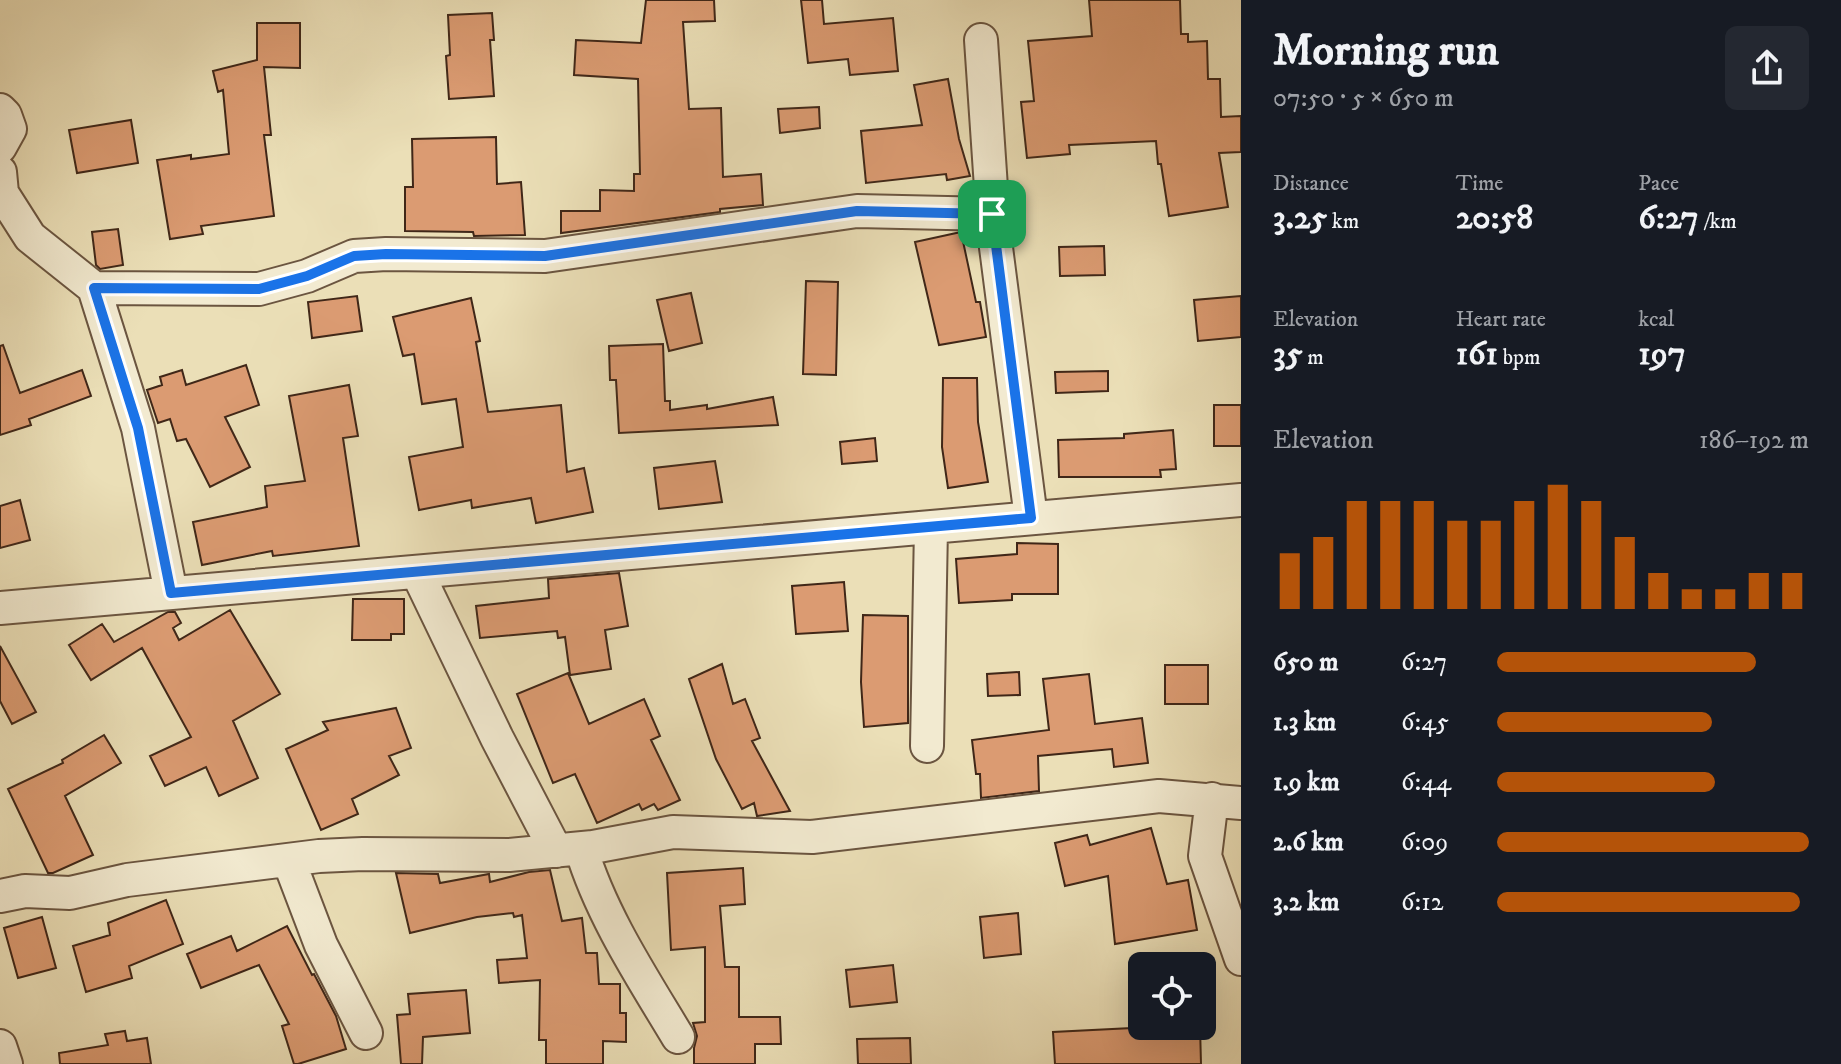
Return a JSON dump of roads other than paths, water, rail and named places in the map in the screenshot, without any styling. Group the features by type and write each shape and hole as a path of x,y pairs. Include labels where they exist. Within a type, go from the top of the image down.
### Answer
{"street":[{"path":"981,40 992,214 1031,518"},
{"path":"0,110 10,129 0,147"},
{"path":"0,172 2,193 30,237 94,288 138,428 171,593"},
{"path":"94,288 259,289 307,276 354,256 545,256 857,211 992,214"},
{"path":"0,608 1241,500"},
{"path":"927,746 931,527"},
{"path":"417,572 497,738 595,888 640,974 678,1037"},
{"path":"0,896 25,891 70,893 127,880 363,854 509,855 673,832 812,837 1159,796 1227,801 1205,856 1241,959"},
{"path":"289,861 321,945 366,1033"},
{"path":"0,1046 6,1064"}]}
